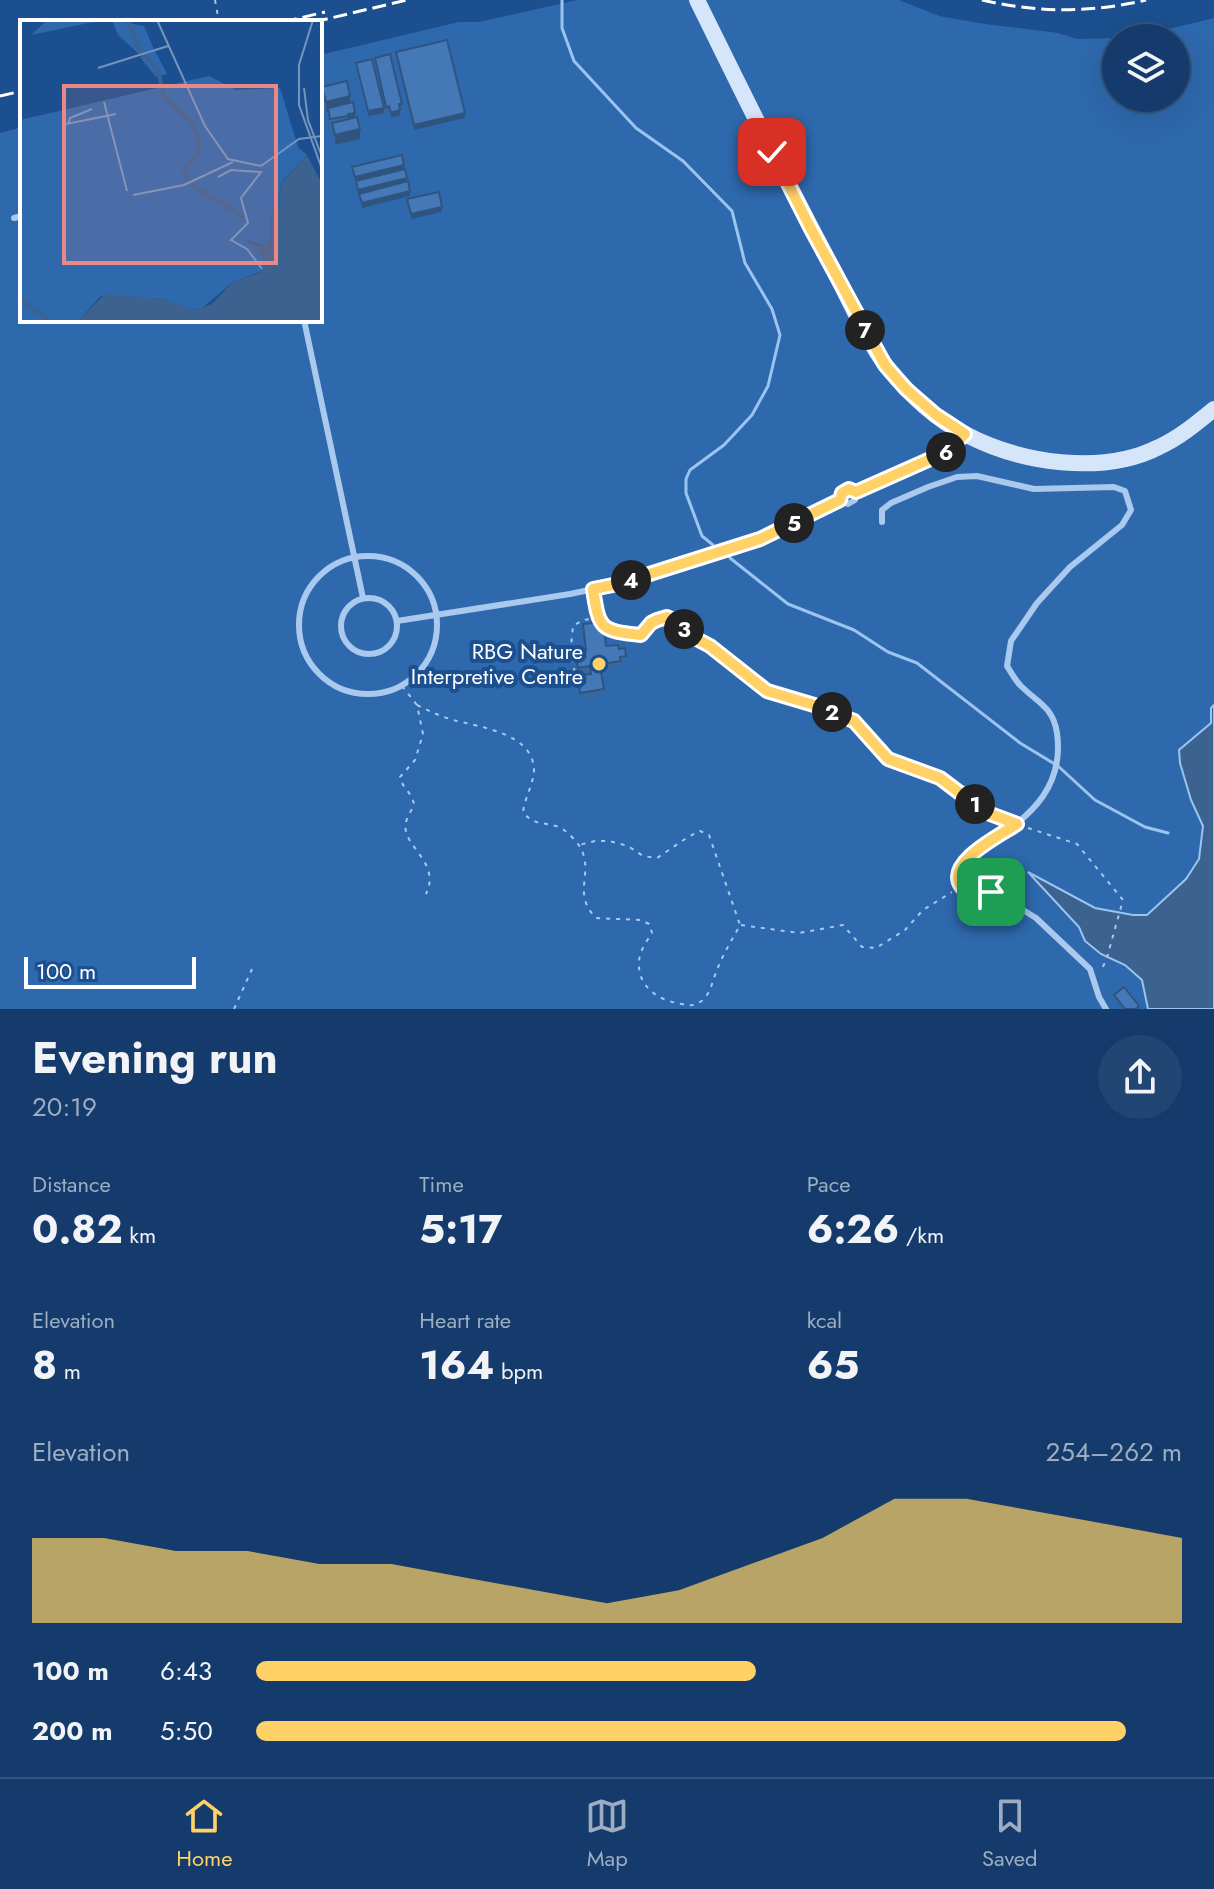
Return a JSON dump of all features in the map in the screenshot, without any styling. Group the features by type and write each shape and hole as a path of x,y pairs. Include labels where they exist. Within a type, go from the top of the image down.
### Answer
{"street":[{"path":"697,0 810,227 885,365 906,389 936,415 965,434 1023,456 1055,462 1098,463 1128,458 1158,448 1184,433 1214,409"}],"lane":[{"path":"14,218 20,216"},
{"path":"304,322 363,598"},
{"path":"397,621 618,584 760,539 840,500 848,504 855,500 856,492 946,452 965,434"},
{"path":"882,522 882,510 891,503 957,477 977,476 1034,489 1114,487 1125,491 1131,510 1122,525 1070,567 1037,603 1011,641 1007,666 1019,684 1050,711 1057,733 1056,763 1044,795 1032,812 969,855 959,868 958,882 963,890 975,895 997,894 1036,918 1090,969 1106,1009"},
{"path":"380,556 405,566 429,590 437,615 437,636 431,656 419,673 402,686 383,693 352,692 332,685 316,671 305,654 299,634 302,603 311,585 334,564 354,557 380,556"},
{"path":"363,598 383,601 397,621 394,638 382,650 370,654 353,649 344,640 341,623 348,607 363,598"}],"path":[{"path":"215,0 219,20"},
{"path":"593,589 597,618 618,634 641,635 657,620 667,617 674,620 691,636 710,646 767,691 854,721 888,759 940,778 985,812 1077,844 1123,900 1106,961"},
{"path":"576,682 571,646 573,626 583,620 597,618"},
{"path":"402,686 417,705 448,718 504,733 529,751 534,774 523,812 534,823 560,826 579,845 585,865 585,904 596,918 641,920 649,924 652,933 639,957 639,970 648,987 667,1002 692,1006 702,1001 740,925 709,835 700,831 657,858 643,856 628,846 609,841 579,845"},
{"path":"417,705 423,734 415,760 400,777 414,804 406,822 406,832 428,869 430,886 426,894"},
{"path":"740,925 799,933 843,925 862,947 876,948 905,930 923,910 961,886"},
{"path":"234,1009 252,969"}],"shaded area":[{"path":"577,0 899,0 939,16 1058,33 1077,39 1102,38 1102,112 1190,112 1189,24 1214,18 1214,705 1211,708 1211,723 1179,750 1191,800 1203,826 1199,859 1186,879 1146,915 1095,908 1030,874 1079,927 1085,941 1101,954 1125,965 1142,980 1148,1009 0,1009 0,133 20,128 20,322 322,322 322,55 459,22 479,22"},
{"path":"1214,705 1214,1009 1148,1009 1142,980 1125,965 1101,954 1085,941 1079,927 1028,872 1095,908 1147,915 1186,879 1199,859 1203,826 1191,800 1179,750 1211,723 1211,708"}],"building":[{"path":"447,40 465,113 414,125 396,52"},
{"path":"390,54 402,104 399,104 400,110 391,113 389,106 386,107 375,58"},
{"path":"372,59 384,108 368,111 356,63"},
{"path":"347,81 350,96 326,102 322,87"},
{"path":"353,102 355,113 330,119 328,108"},
{"path":"357,117 360,129 335,135 332,123"},
{"path":"402,155 404,165 355,177 352,167"},
{"path":"405,169 407,178 358,190 356,181"},
{"path":"408,181 410,191 362,203 359,194"},
{"path":"439,192 442,207 411,214 407,199"},
{"name":"RBG Nature Interpretive Centre","path":"603,622 606,646 625,648 626,656 620,657 621,661 595,665 596,672 601,672 604,689 580,693 578,675 591,674 590,666 578,668 575,651 586,650 583,624"},
{"path":"1124,987 1139,1006 1136,1009 1125,1009 1114,995"}],"waterway":[{"path":"562,0 562,28 574,61 636,128 683,161 732,211 745,263 772,309 780,335 768,386 752,415 724,445 690,470 686,479 686,493 702,536 713,545"},
{"path":"730,558 788,604 854,630 888,652 917,663 1020,743 1058,766 1095,800 1145,827 1168,833"}],"railway":[{"path":"322,20 407,0"},
{"path":"982,0 1064,10 1146,0"},
{"path":"291,20 325,12"},
{"path":"0,96 20,91"}],"place":[{"name":"RBG Nature Interpretive Centre","path":"599,664"}],"route":[{"path":"772,152 885,365 906,389 936,415 965,434 946,452 856,492 849,489 842,493 840,500 760,539 593,589 597,618 618,634 641,635 657,620 667,617 674,620 691,636 710,646 767,691 854,721 888,759 940,778 985,812 1017,824 969,855 959,868 958,882 963,890 975,895 991,892"}]}
